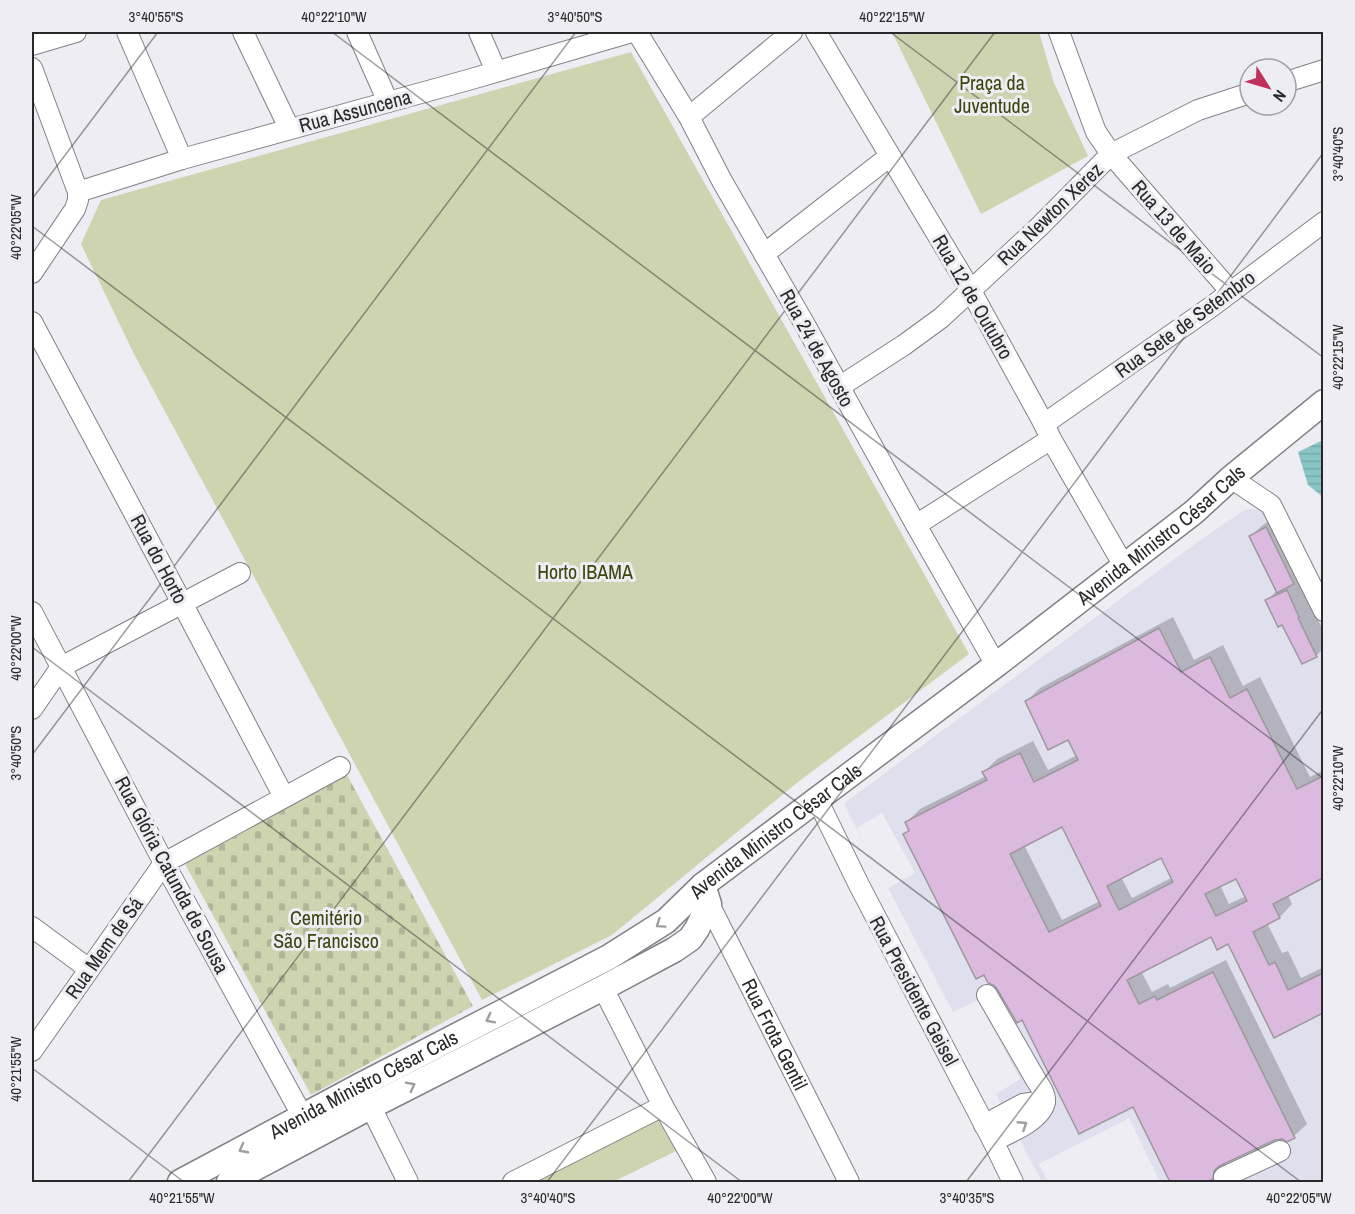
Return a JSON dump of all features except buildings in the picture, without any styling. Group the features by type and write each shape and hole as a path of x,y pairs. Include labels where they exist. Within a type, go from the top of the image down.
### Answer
{"main road":[{"name":"Avenida Ministro César Cals","path":"180,1182 308,1127 365,1096 609,957 706,894 817,799 996,665 1194,512 1231,478 1323,402"},
{"name":"Avenida Ministro César Cals","path":"365,1096 603,988 674,950 690,939 697,929 706,894"},
{"name":"Avenida Ministro César Cals","path":"229,1182 308,1127"}],"street":[{"path":"32,45 76,32"},
{"path":"127,32 182,159"},
{"path":"243,32 289,128"},
{"path":"357,32 388,102"},
{"path":"479,32 496,71"},
{"name":"Rua Assuncena","path":"78,192 289,128 632,32"},
{"name":"Rua 24 de Agosto","path":"637,32 689,117 722,181 996,665"},
{"path":"689,117 792,32"},
{"name":"Rua 12 de Outubro","path":"816,32 971,291 1047,432 1124,566"},
{"name":"Rua 13 de Maio","path":"1059,32 1096,132 1112,154 1231,292"},
{"path":"32,68 78,192 75,209 32,273"},
{"path":"1298,78 1323,70"},
{"name":"Rua Newton Xerez","path":"839,387 941,318 1039,227 1112,154 1198,110 1238,97"},
{"path":"764,254 890,156"},
{"name":"Rua Sete de Setembro","path":"916,525 1047,432 1323,222"},
{"name":"Rua do Horto","path":"32,322 284,797"},
{"path":"1231,478 1271,504 1323,611"},
{"path":"32,709 61,667 240,573"},
{"name":"Rua Glória Catunda de Sousa","path":"32,612 164,863 308,1127"},
{"name":"Rua Mem de Sá","path":"32,1051 164,863 340,767"},
{"name":"Rua Presidente Geisel","path":"817,799 1013,1182"},
{"name":"Rua Frota Gentil","path":"706,894 849,1182"},
{"path":"32,927 89,969"},
{"path":"603,988 663,1106 706,1182"},
{"path":"987,995 1040,1086 1045,1101 1023,1104 989,1133"},
{"path":"365,1096 408,1182"},
{"path":"513,1182 663,1106"},
{"path":"1237,1177 1280,1151"}],"shaded area":[{"path":"1244,510 1258,510 1267,515 1274,522 1323,624 1323,1182 1160,1182 1129,1118 1039,1164 1048,1182 1042,1182 957,1019 996,1094 1020,1079 978,1000 953,1012 888,888 915,873 882,813 856,828 845,806 846,802"}],"green space":[{"name":"Praça da Juventude","path":"892,32 1039,32 1054,83 1088,156 981,214"},
{"name":"Horto IBAMA","path":"631,52 969,654 798,782 612,935 482,1000 134,354 81,244 101,200"},
{"name":"Cemitério São Francisco","path":"347,775 473,1006 311,1095 185,864"},
{"path":"656,1117 676,1151 613,1182 528,1182"}],"water":[{"path":"1323,440 1323,497 1308,485 1298,452"}]}
